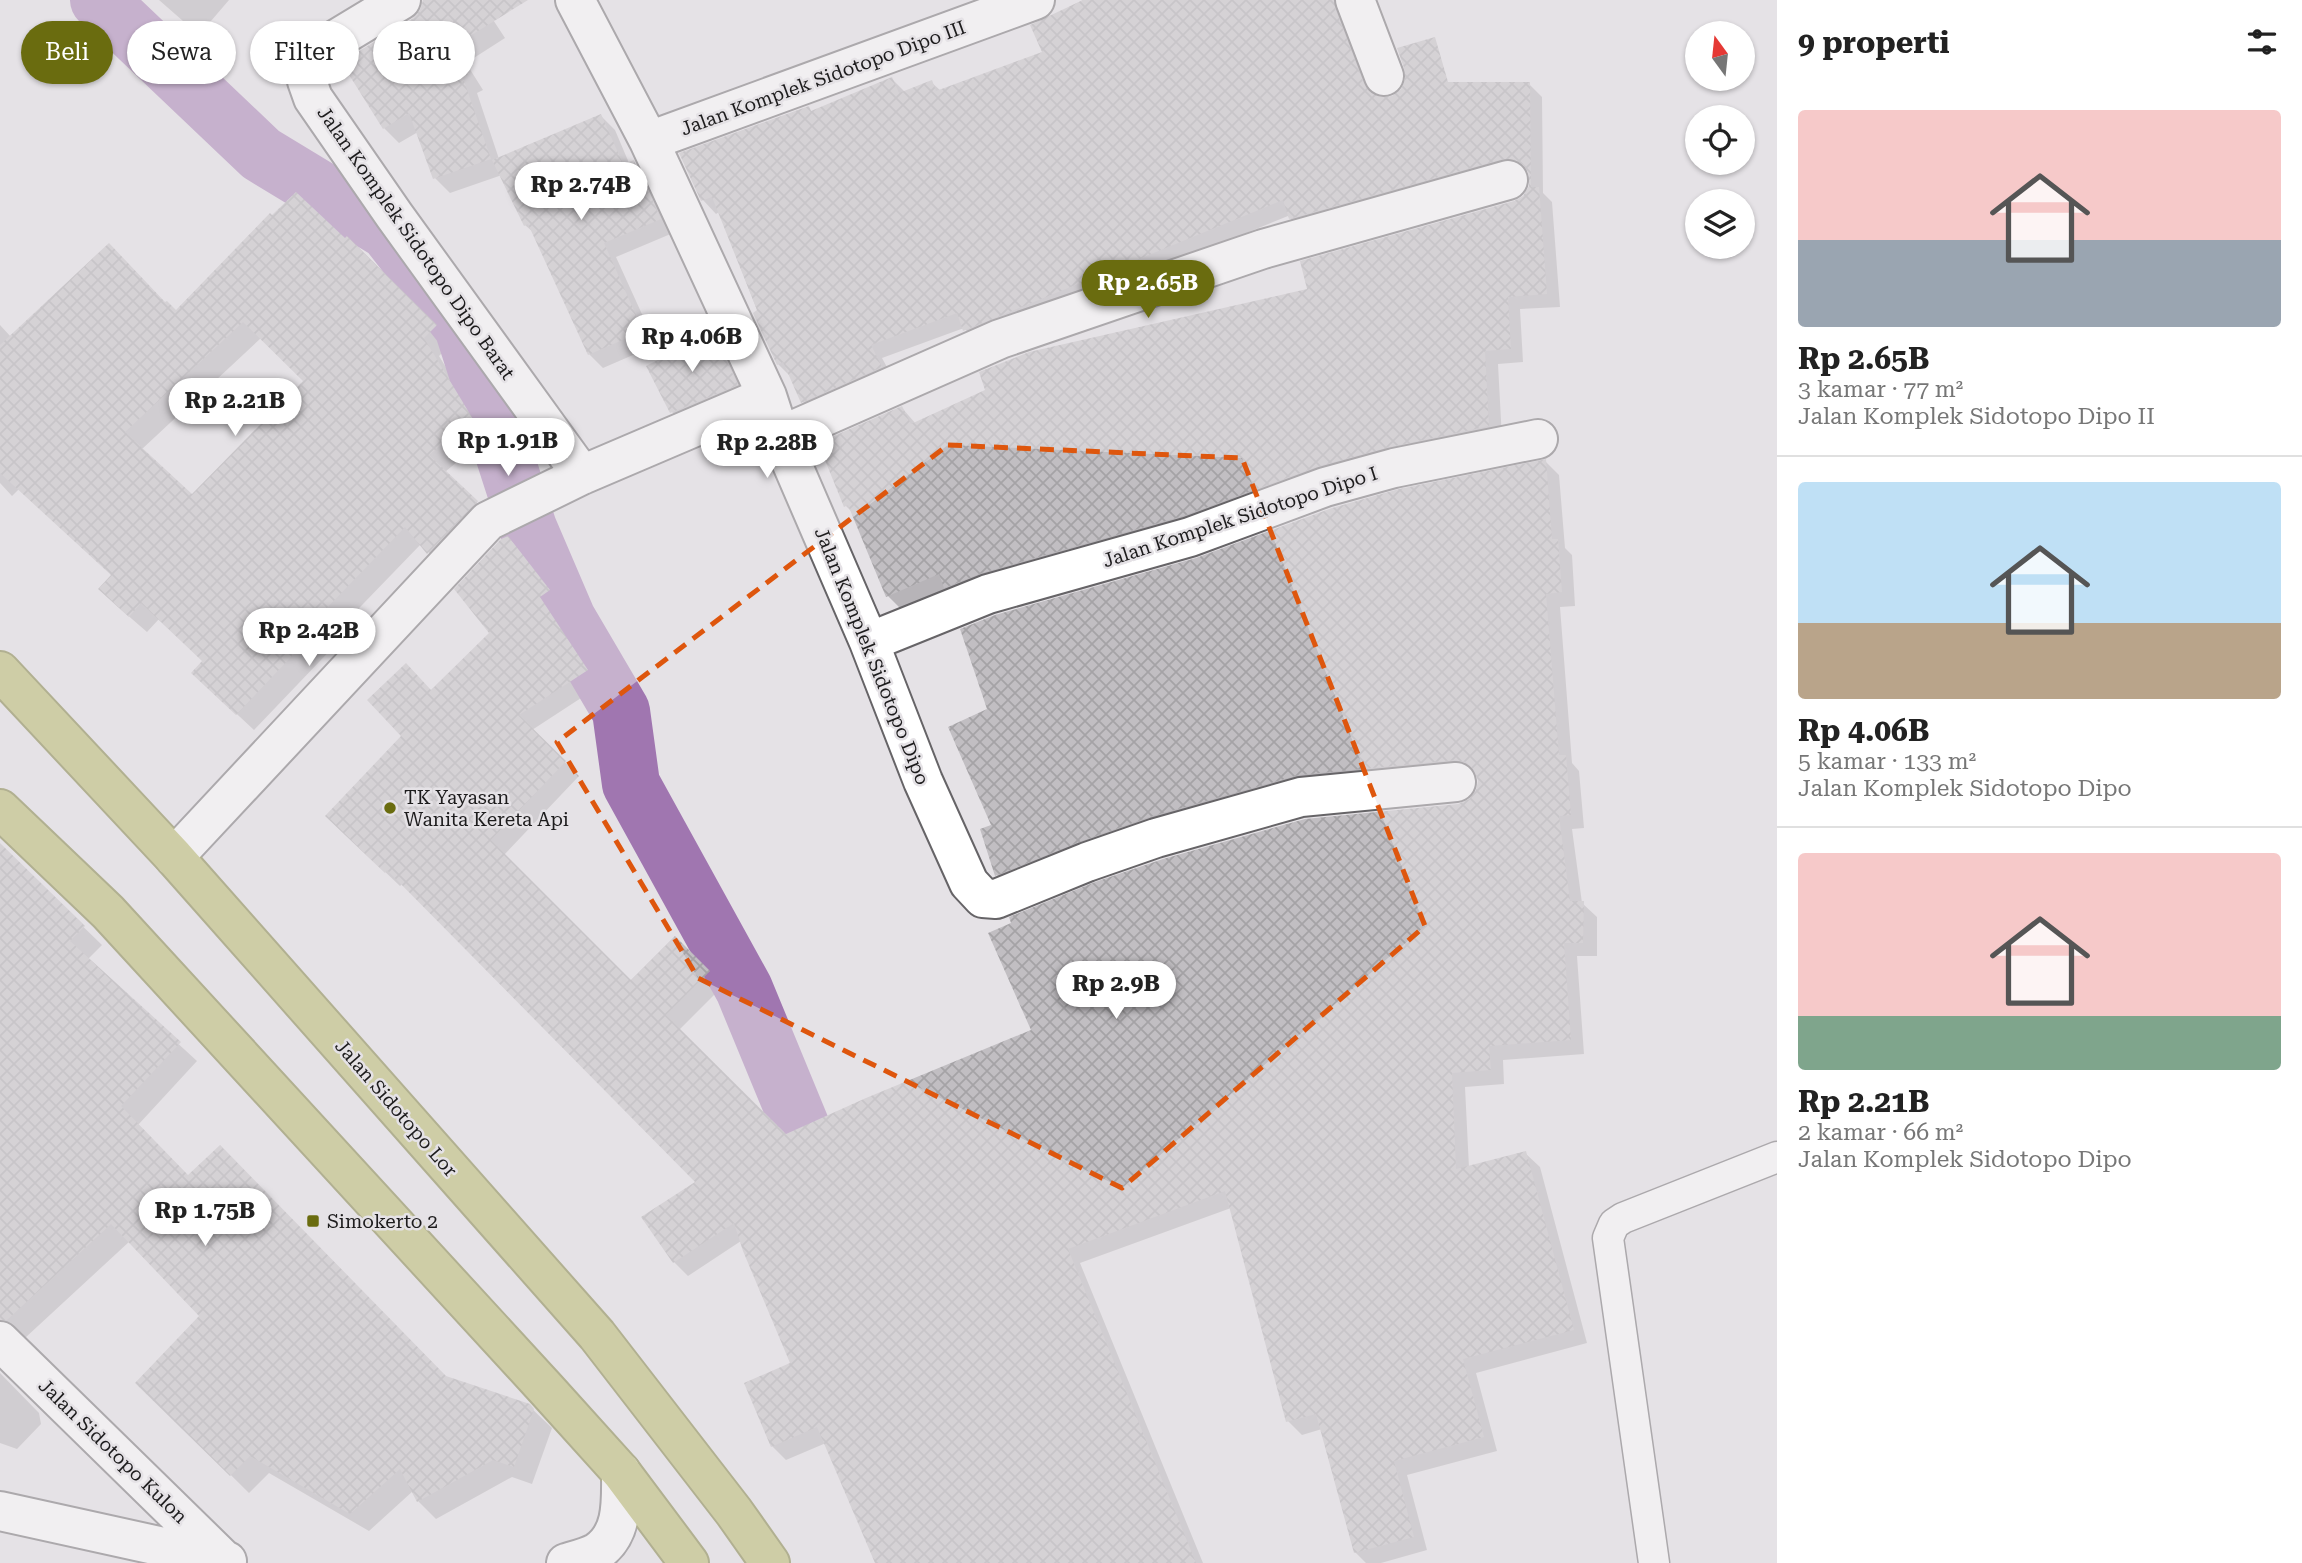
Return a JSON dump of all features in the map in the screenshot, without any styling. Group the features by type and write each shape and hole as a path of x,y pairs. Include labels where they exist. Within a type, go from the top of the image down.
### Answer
{"highway":[{"name":"Jalan Sidotopo Lor","path":"0,671 174,857 597,1335 734,1512 770,1563"},
{"path":"0,809 108,912 621,1472 689,1563"}],"street":[{"name":"Jalan Komplek Sidotopo Dipo Barat","path":"401,0 325,46 306,66 307,81 313,98 394,215 568,483"},
{"name":"Jalan Komplek Sidotopo Dipo","path":"575,0 649,141 767,396 780,436 869,642 923,781 970,883 983,898 996,899 1087,862 1156,838 1301,797 1456,782"},
{"name":"Jalan Komplek Sidotopo Dipo III","path":"649,141 1035,0"},
{"path":"1355,0 1384,76"},
{"path":"780,436 1000,339 1263,249 1508,180"},
{"path":"174,857 488,521 767,396"},
{"name":"Jalan Komplek Sidotopo Dipo I","path":"869,642 988,594 1190,537 1325,487 1394,468 1538,439"},
{"name":"Jalan Sidotopo Kulon","path":"0,1341 238,1562"},
{"path":"566,1563 596,1553 613,1539 621,1512 621,1472"},
{"path":"0,1511 238,1562"}],"lane":[{"path":"1654,1563 1608,1238 1615,1224 1623,1218 1777,1157"}],"highlighted area":[{"path":"948,445 1242,458 1425,926 1122,1188 698,978 557,742"}],"building":[{"path":"423,0 528,0 475,33 475,21 409,21 420,10"},
{"path":"1083,0 1334,0 1364,84 1370,92 1380,97 1392,96 1401,89 1405,80 1397,48 1435,37 1448,82 1530,82 1531,187 1539,187 1547,294 1508,297 1511,349 1485,351 1489,426 1390,447 1319,466 1183,516 982,573 944,588 939,574 886,597 848,505 844,507 818,443 902,406 911,424 985,390 979,372 1029,352 1307,289 1300,261 1514,201 1523,196 1529,186 1529,175 1524,165 1514,159 1503,159 1289,219 1283,200 963,331 957,313 871,345 882,367 801,403 783,362 777,365 753,313 757,310 712,197 701,201 679,153 809,106 811,111 892,77 899,93 932,80 936,91 1042,52 1030,25"},
{"path":"373,43 373,84 465,84 491,159 433,179 409,113 383,129 355,84 359,84 359,51"},
{"path":"601,114 623,164 634,160 661,219 604,243 643,331 588,355 528,224 524,226 492,160"},
{"path":"296,192 345,238 347,236 437,325 424,338 473,419 429,455 478,501 427,554 405,527 319,616 325,621 236,715 191,673 202,661 141,603 129,617 98,589 111,575 0,473 0,345 109,243 165,302 176,310 270,213 272,215","holes":["243,322 303,381 192,494 125,432"]},
{"path":"713,332 738,385 670,413 646,366"},
{"path":"1546,459 1552,539 1558,539 1562,592 1546,594 1559,755 1566,755 1571,815 1559,816 1570,901 1584,901 1583,943 1564,943 1571,1040 1489,1046 1491,1070 1452,1073 1456,1169 1526,1151 1574,1330 1463,1359 1484,1437 1394,1461 1414,1537 1354,1553 1316,1414 1286,1422 1225,1191 1068,1249 1196,1563 875,1563 817,1427 771,1447 744,1383 790,1363 734,1223 673,1263 641,1217 695,1182 387,870 385,873 325,816 401,736 367,700 406,663 431,690 489,633 454,589 501,539 508,536 550,590 540,597 588,670 519,715 566,761 491,840 631,980 675,936 710,971 666,1015 786,1134 1031,1030 988,933 1011,923 1009,917 1095,882 1163,859 1305,819 1458,804 1469,799 1476,790 1478,781 1474,770 1466,762 1455,760 1299,775 1149,817 995,876 980,829 991,825 948,727 987,709 960,629 995,615 1196,558 1332,508 1399,489"},
{"path":"0,843 85,926 70,941 181,1042 121,1106 188,1175 220,1145 446,1376 530,1404 534,1409 514,1467 493,1460 417,1502 400,1469 350,1514 250,1456 230,1476 135,1383 199,1316 111,1224 7,1320 0,1320"}],"waterway":[{"path":"99,0 261,154 388,231 463,327 528,528 567,619 621,711 631,784 744,989 831,1200"}],"place":[{"name":"TK Yayasan Wanita Kereta Api","path":"390,808"},
{"name":"Simokerto 2","path":"313,1221"}]}
